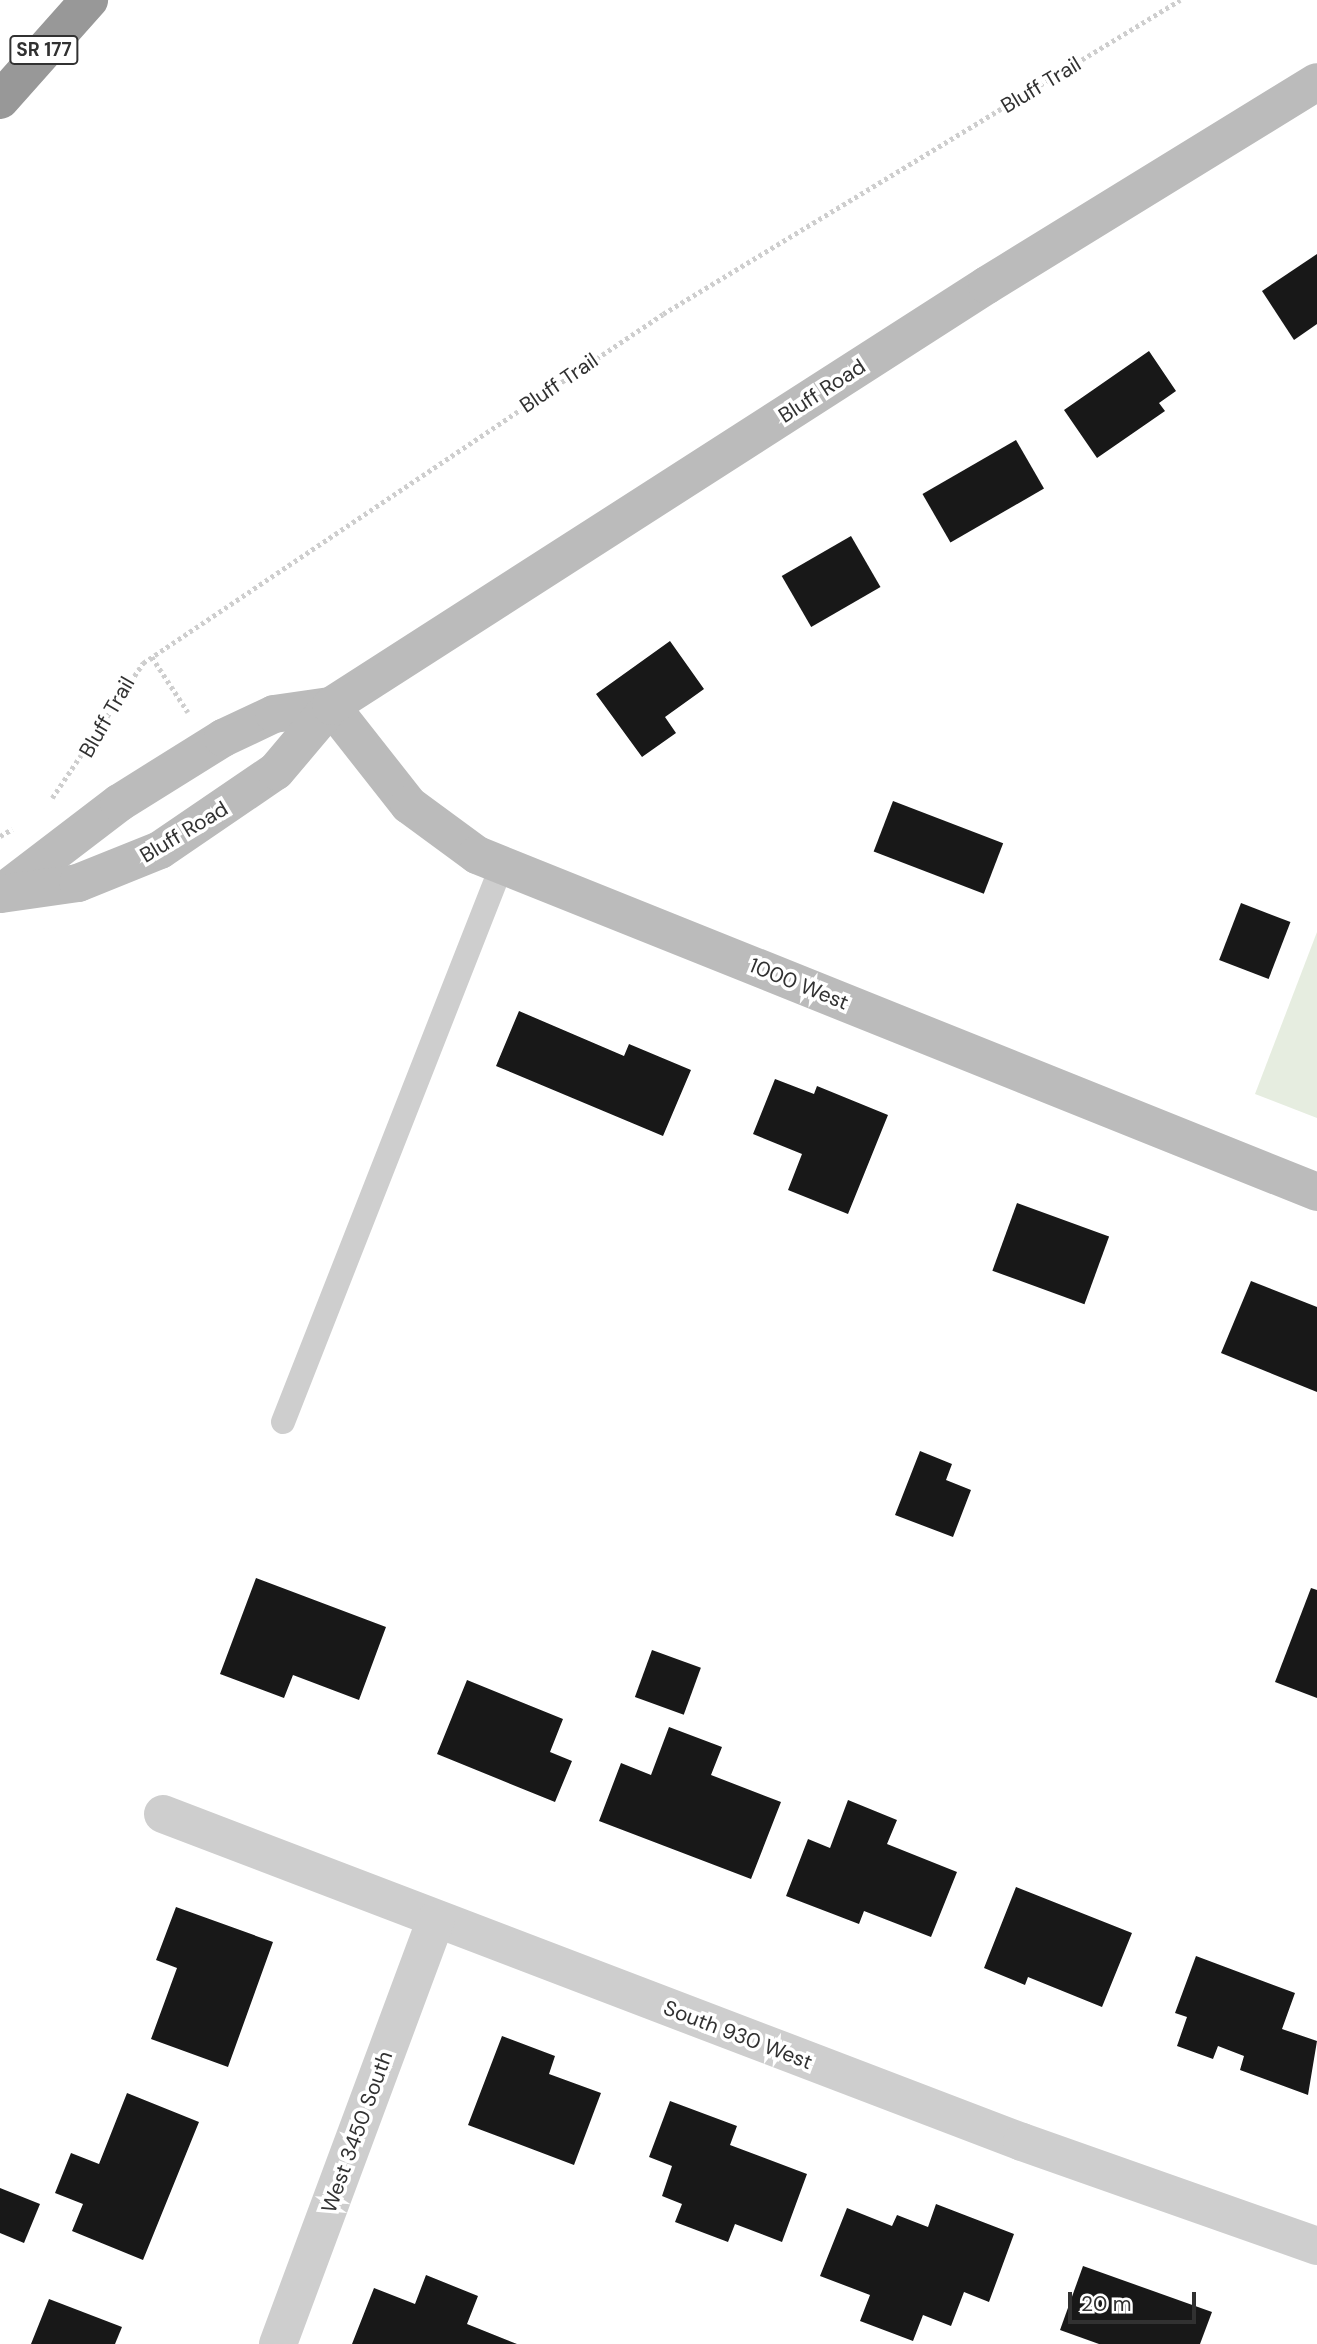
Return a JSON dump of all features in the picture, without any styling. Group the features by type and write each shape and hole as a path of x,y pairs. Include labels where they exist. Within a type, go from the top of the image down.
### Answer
{"highway":[{"name":"SR 177","path":"0,100 89,0"}],"main road":[{"name":"Bluff Road","path":"1,894 78,883 160,850 276,771 331,706 987,285 1317,82"},
{"name":"Bluff Road","path":"1,894 119,803 211,746 274,715 331,706"},
{"name":"1000 West","path":"331,706 408,805 456,844 502,865 1317,1192"}],"street":[{"name":"South 930 West","path":"163,1814 1022,2143 1317,2246"},
{"name":"West 3450 South","path":"278,2344 436,1920"}],"lane":[{"path":"283,1422 502,865"}],"path":[{"name":"Bluff Trail","path":"47,803 80,766 123,684 152,657 663,314 1180,0"},
{"path":"152,657 211,746"},
{"path":"0,836 26,820"}],"shaded area":[{"path":"1317,932 1317,1118 1255,1094"}],"building":[{"path":"1317,254 1317,324 1294,340 1262,291"},
{"path":"1149,351 1176,391 1159,403 1165,411 1097,458 1064,410"},
{"path":"1016,440 1044,488 950,542 922,494"},
{"path":"851,536 880,587 811,627 782,576"},
{"path":"670,641 704,689 665,717 676,733 642,757 596,694"},
{"path":"893,801 1003,843 984,894 874,851"},
{"path":"1241,903 1290,922 1269,979 1219,960"},
{"path":"519,1011 624,1056 629,1044 691,1070 663,1136 496,1066"},
{"path":"775,1079 814,1094 817,1086 888,1115 848,1214 788,1190 802,1154 753,1134"},
{"path":"1017,1203 1109,1237 1084,1304 992,1271"},
{"path":"1251,1281 1317,1307 1317,1392 1221,1353"},
{"path":"920,1451 952,1464 946,1480 971,1490 953,1537 895,1515"},
{"path":"256,1578 386,1627 359,1700 293,1675 284,1698 220,1674"},
{"path":"1311,1588 1317,1590 1317,1698 1275,1682"},
{"path":"652,1650 701,1668 684,1715 635,1697"},
{"path":"467,1680 563,1719 550,1752 572,1761 555,1802 437,1754"},
{"path":"669,1727 722,1747 711,1775 781,1802 751,1879 599,1821 621,1763 651,1775"},
{"path":"848,1800 897,1820 887,1844 957,1872 931,1937 864,1911 859,1924 786,1896 808,1839 830,1848"},
{"path":"1016,1887 1132,1933 1102,2007 1028,1977 1025,1985 984,1968"},
{"path":"176,1907 273,1942 228,2067 151,2039 177,1968 156,1960"},
{"path":"1196,1956 1295,1993 1282,2029 1317,2041 1308,2095 1240,2070 1244,2056 1218,2046 1213,2059 1177,2046 1187,2017 1175,2013"},
{"path":"502,2036 555,2056 549,2074 601,2093 574,2165 468,2125"},
{"path":"127,2093 199,2122 143,2260 72,2231 83,2204 55,2193 71,2153 99,2164"},
{"path":"670,2101 737,2126 730,2145 807,2174 782,2242 735,2224 728,2242 675,2222 682,2204 662,2196 672,2166 649,2157"},
{"path":"0,2188 40,2204 24,2243 0,2233"},
{"path":"936,2204 1014,2234 989,2302 964,2292 951,2326 923,2315 913,2341 860,2321 870,2295 820,2276 847,2208 892,2226 897,2215 928,2227"},
{"path":"1083,2266 1212,2312 1200,2344 1099,2344 1060,2330"},
{"path":"426,2275 478,2296 467,2324 517,2344 352,2344 374,2288 415,2304"},
{"path":"49,2299 122,2327 115,2344 31,2344"}]}
